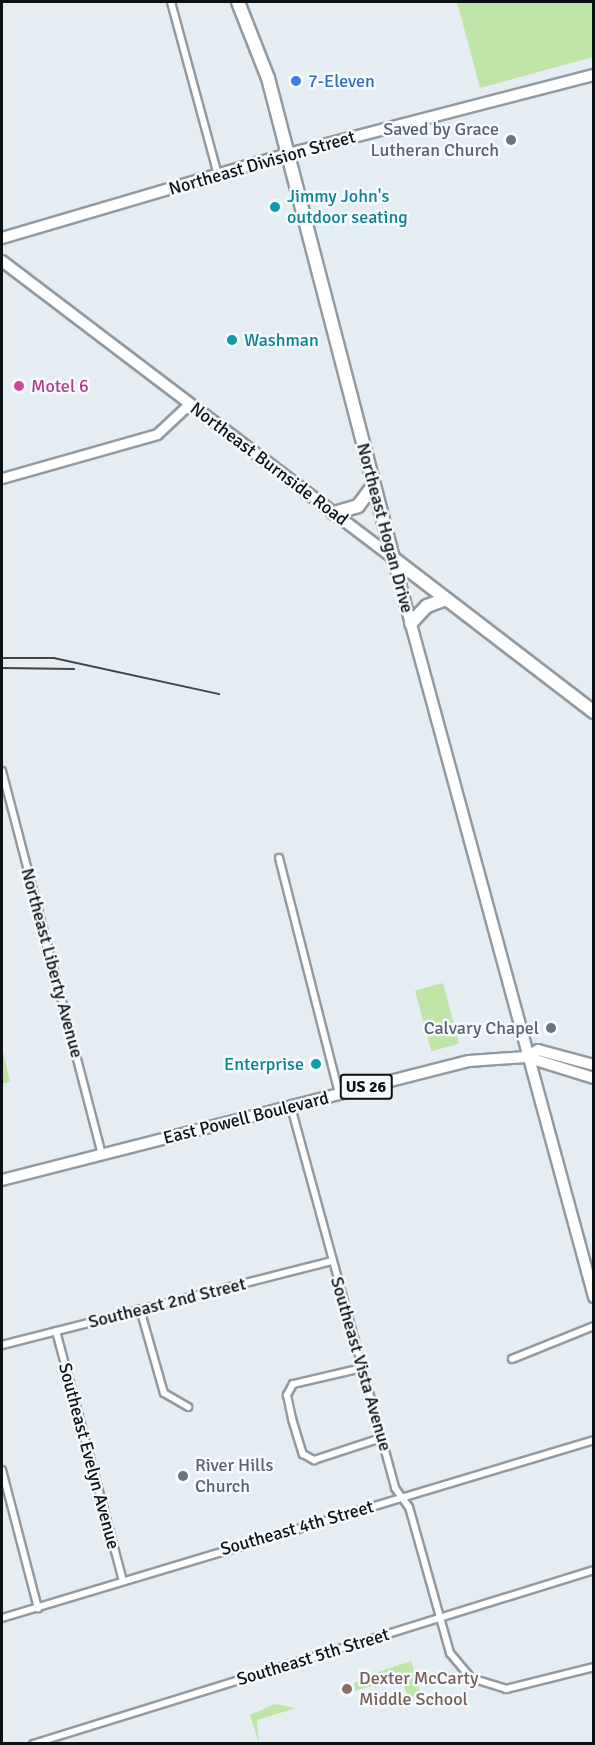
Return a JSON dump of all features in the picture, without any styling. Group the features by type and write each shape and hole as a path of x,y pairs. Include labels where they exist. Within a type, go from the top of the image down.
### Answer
{"highway":[{"name":"Northeast Hogan Drive","path":"238,2 266,72 393,558"},
{"path":"334,513 358,506 374,485"},
{"name":"Northeast Burnside Road","path":"393,558 594,711"},
{"path":"411,622 427,606 446,599"}],"main road":[{"name":"Northeast Division Street","path":"2,238 288,154 594,75"},
{"name":"Northeast Burnside Road","path":"2,261 393,558"},
{"name":"Northeast Hogan Drive","path":"393,558 526,1056 594,1298"},
{"name":"East Powell Boulevard","path":"2,1180 469,1061 526,1056 538,1050 594,1065"},
{"name":"East Powell Boulevard","path":"526,1056 594,1078"}],"street":[{"path":"171,2 218,174"},
{"path":"2,478 157,434 190,404"},
{"name":"Northeast Liberty Avenue","path":"2,771 102,1155"},
{"path":"279,858 339,1094"},
{"name":"Southeast Vista Avenue","path":"291,1107 381,1438 455,1663 484,1684 518,1689 594,1667"},
{"name":"Southeast 2nd Street","path":"2,1345 332,1261"},
{"path":"140,1310 164,1393 188,1407"},
{"path":"512,1359 594,1326"},
{"name":"Southeast Evelyn Avenue","path":"56,1331 123,1581"},
{"path":"362,1368 292,1384 287,1395 292,1419 303,1454 314,1460 381,1438"},
{"name":"Southeast 4th Street","path":"2,1618 594,1440"},
{"path":"2,1470 38,1608"},
{"name":"Southeast 5th Street","path":"33,1743 594,1570"}],"green space":[{"path":"457,2 593,2 593,57 480,88"},
{"path":"443,983 459,1044 431,1051 415,991"},
{"path":"2,1047 10,1082 2,1084"},
{"path":"411,1661 421,1694 408,1698 401,1677 345,1694 344,1689 369,1675"},
{"path":"274,1704 296,1708 257,1720 259,1743 250,1715"}],"tram line":[{"path":"2,658 54,658 219,694"},
{"path":"2,668 74,669"}],"place":[{"name":"7-Eleven","path":"296,81"},
{"name":"Saved by Grace Lutheran Church","path":"511,140"},
{"name":"Jimmy John's outdoor seating","path":"275,207"},
{"name":"Washman","path":"232,340"},
{"name":"Motel 6","path":"19,386"},
{"name":"Calvary Chapel","path":"551,1028"},
{"name":"Enterprise","path":"316,1064"},
{"name":"River Hills Church","path":"183,1476"},
{"name":"Dexter McCarty Middle School","path":"347,1689"}]}
